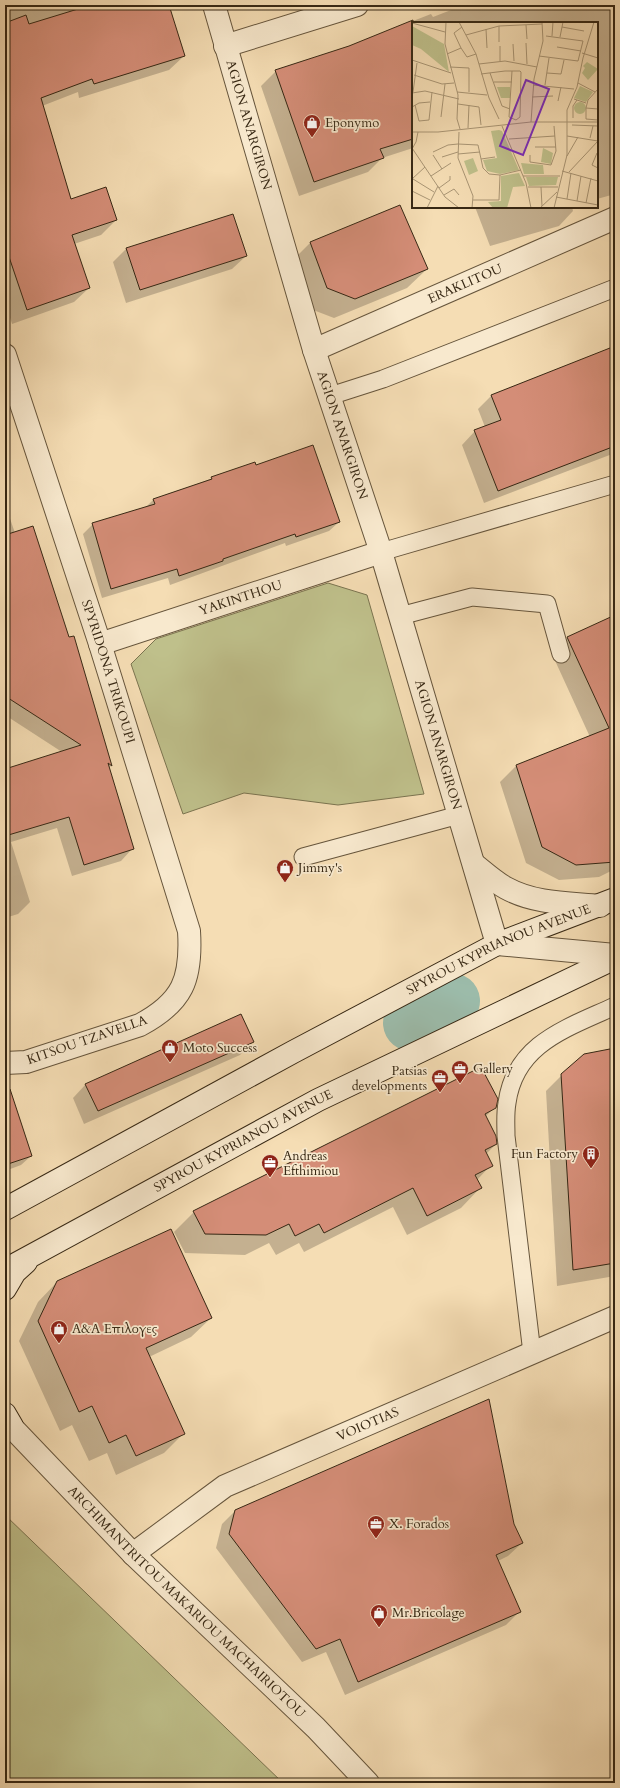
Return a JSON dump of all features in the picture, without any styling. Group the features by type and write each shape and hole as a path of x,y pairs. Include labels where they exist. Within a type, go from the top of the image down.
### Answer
{"street":[{"name":"AGION ANARGIRON","path":"214,5 314,350 381,552 497,944"},
{"path":"225,46 357,5"},
{"name":"ERAKLITOU","path":"314,350 615,218"},
{"name":"SPYRIDONA TRIKOUPI","path":"7,367 100,644 189,931 190,953 186,976 180,990"},
{"name":"YAKINTHOU","path":"100,644 381,552"},
{"path":"474,864 506,888 528,897 549,902 608,903"},
{"name":"SPYROU KYPRIANOU AVENUE","path":"5,1209 279,1060 497,944 608,903"},
{"path":"497,944 615,956"},
{"name":"SPYROU KYPRIANOU AVENUE","path":"5,1270 318,1100 615,956"},
{"name":"KITSOU TZAVELLA","path":"5,1063 26,1062 140,1025 168,1007 180,990"},
{"path":"5,1289 15,1272 35,1254"},
{"name":"VOIOTIAS","path":"133,1554 225,1486 615,1317"},
{"name":"ARCHIMANTRITOU MAKARIOU MACHAIRIOTOU","path":"7,1420 133,1554 316,1728 368,1783"}],"lane":[{"path":"330,396 383,379 615,288"},
{"path":"381,552 615,484"},
{"path":"400,616 472,597 547,604 561,654"},
{"path":"303,857 459,815"},
{"path":"532,1353 506,1136 507,1102 515,1073 533,1050 561,1032 615,1006"}],"green space":[{"path":"328,583 367,595 424,794 338,805 244,793 183,814 131,664 156,639"},
{"path":"5,1515 283,1783 5,1783"}],"building":[{"path":"91,5 169,5 185,56 94,84 92,79 41,98 71,199 106,187 117,220 72,235 90,288 27,310 5,245 5,23 26,15 29,24"},
{"path":"413,20 412,139 380,149 384,158 314,182 275,70 349,46"},
{"path":"400,205 428,269 355,299 327,288 310,242"},
{"path":"233,214 247,256 140,290 126,248"},
{"path":"615,346 615,446 498,491 474,430 501,420 491,395"},
{"path":"313,445 340,522 296,537 295,534 179,576 177,569 111,589 92,523 155,504 153,499 212,479 211,477 255,462 256,465"},
{"path":"33,526 69,637 74,636 112,766 108,763 134,849 84,865 69,817 5,836 5,769 81,745 5,696 5,535"},
{"path":"615,615 615,862 576,865 542,847 516,765 609,728 567,637"},
{"name":"Moto Success","path":"241,1014 254,1042 98,1111 85,1084"},
{"name":"Fun Factory","path":"615,1048 615,1263 573,1270 561,1074 584,1054"},
{"path":"481,1067 498,1099 496,1108 485,1114 496,1136 497,1144 485,1150 493,1166 475,1175 482,1188 427,1216 413,1188 324,1233 319,1224 295,1236 289,1224 266,1235 205,1234 193,1211"},
{"path":"10,1089 32,1156 5,1165 5,1090"},
{"path":"171,1229 212,1318 146,1348 185,1434 136,1456 126,1435 109,1443 92,1406 79,1412 38,1321 57,1281"},
{"name":"X. Forados","path":"489,1399 514,1524 523,1543 496,1555 521,1612 358,1682 340,1639 316,1649 229,1534 235,1510"}],"waterway":[{"path":"411,1023 452,1001"}],"place":[{"name":"Eponymo","path":"312,138"},
{"name":"Jimmy's","path":"285,883"},
{"name":"Moto Success","path":"170,1063"},
{"name":"Gallery","path":"460,1084"},
{"name":"Patsias developments","path":"440,1093"},
{"name":"Fun Factory","path":"591,1169"},
{"name":"Andreas Efthimiou","path":"270,1178"},
{"name":"Α&Α Επιλογες","path":"59,1344"},
{"name":"X. Forados","path":"376,1539"},
{"name":"Mr.Bricolage","path":"379,1628"}]}
